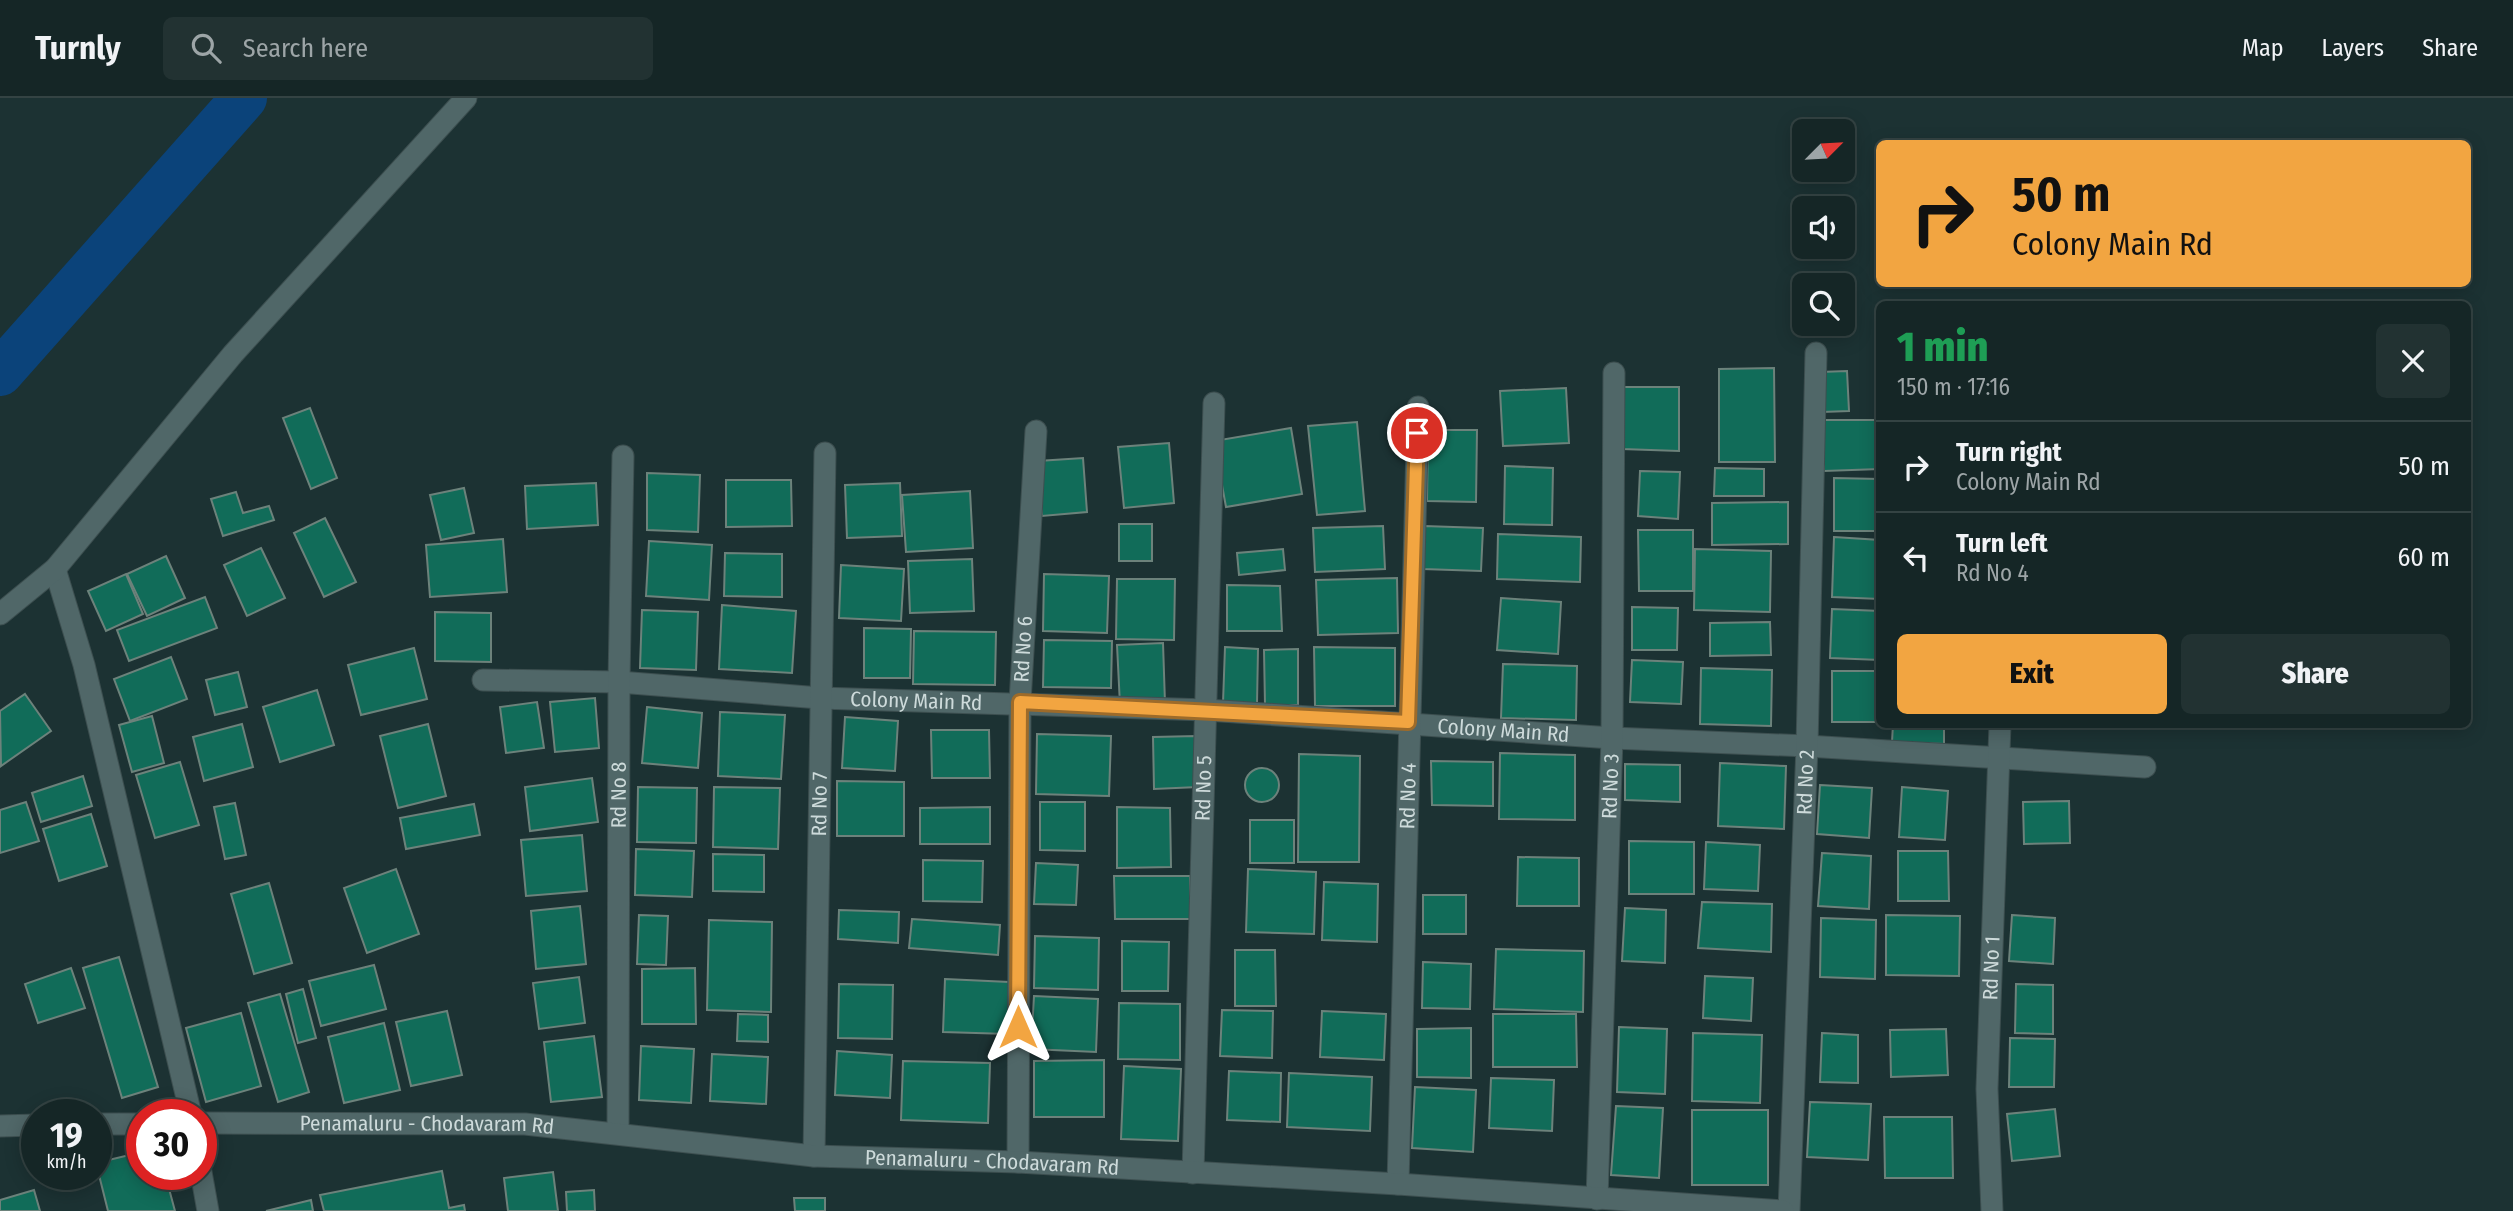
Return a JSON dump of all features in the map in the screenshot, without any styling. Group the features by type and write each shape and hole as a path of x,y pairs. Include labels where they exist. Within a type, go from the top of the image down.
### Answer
{"street":[{"path":"0,614 55,569 233,354 466,98"},
{"name":"Rd No 2","path":"1789,1211 1807,746 1816,353"},
{"name":"Rd No 3","path":"1597,1199 1612,738 1614,373"},
{"name":"Rd No 5","path":"1193,1173 1214,403"},
{"name":"Rd No 4","path":"1398,1184 1418,407"},
{"name":"Rd No 6","path":"1018,1162 1020,702 1036,431"},
{"name":"Rd No 7","path":"814,1156 825,453"},
{"name":"Rd No 8","path":"618,1133 619,682 623,456"},
{"path":"55,569 84,665 187,1099"},
{"name":"Colony Main Rd","path":"483,680 619,682 820,698 1020,702 1207,710 1612,738 1807,746 2145,767"},
{"name":"Rd No 1","path":"1992,1211 1987,1089 2000,728"},
{"name":"Penamaluru - Chodavaram Rd","path":"217,1123 525,1124 814,1156 1018,1162 1398,1184 1783,1211"},
{"path":"0,1126 21,1125"},
{"path":"204,1190 208,1211"}],"building":[{"path":"1774,368 1775,462 1719,462 1719,369"},
{"path":"1847,371 1849,411 1822,412 1820,372"},
{"path":"1623,387 1679,387 1679,451 1622,449"},
{"path":"1566,388 1569,443 1503,446 1500,391"},
{"path":"310,408 337,478 311,489 283,418"},
{"path":"1823,420 1876,420 1876,469 1824,471"},
{"path":"1357,422 1365,511 1317,515 1308,426"},
{"path":"1291,428 1302,494 1226,507 1214,441"},
{"path":"1428,430 1477,430 1476,502 1427,501"},
{"path":"1169,443 1174,503 1124,508 1118,447"},
{"path":"1083,458 1087,512 1042,516 1038,461"},
{"path":"1505,466 1553,468 1552,525 1504,524"},
{"path":"1715,468 1764,469 1764,496 1714,496"},
{"path":"1640,471 1680,472 1678,519 1638,516"},
{"path":"647,473 700,475 698,532 647,530"},
{"path":"1834,478 1876,479 1876,531 1834,531"},
{"path":"726,480 791,480 792,526 726,527"},
{"path":"596,483 598,525 527,529 525,486"},
{"path":"900,483 902,536 847,538 845,485"},
{"path":"464,488 474,533 441,540 430,495"},
{"path":"970,491 973,548 906,552 902,495"},
{"path":"236,492 243,513 269,506 274,520 223,536 211,499"},
{"path":"1788,502 1788,544 1712,545 1712,503"},
{"path":"325,518 356,582 324,597 294,533"},
{"path":"1119,524 1152,524 1152,561 1119,561"},
{"path":"1383,526 1385,569 1315,572 1313,528"},
{"path":"1424,526 1483,528 1481,571 1423,569"},
{"path":"1638,530 1693,530 1693,591 1639,591"},
{"path":"1498,534 1581,537 1580,582 1497,579"},
{"path":"1834,537 1876,540 1876,599 1832,597"},
{"path":"503,539 507,592 430,597 426,545"},
{"path":"649,541 712,545 709,600 646,596"},
{"path":"261,548 285,598 247,616 224,565"},
{"path":"1283,549 1285,570 1239,575 1237,553"},
{"path":"1695,549 1771,551 1770,612 1694,610"},
{"path":"725,553 782,554 782,597 724,596"},
{"path":"166,556 185,598 147,616 127,574"},
{"path":"972,559 974,611 910,613 908,561"},
{"path":"841,565 904,569 901,621 839,618"},
{"path":"126,574 143,614 106,631 88,591"},
{"path":"1044,574 1109,576 1107,633 1043,631"},
{"path":"1397,578 1398,633 1318,635 1316,580"},
{"path":"1117,579 1175,579 1174,640 1116,639"},
{"path":"1227,585 1280,586 1282,631 1227,631"},
{"path":"205,597 217,628 129,661 117,630"},
{"path":"1501,598 1561,602 1558,654 1497,650"},
{"path":"722,605 796,611 792,673 719,669"},
{"path":"1632,607 1678,608 1677,650 1632,650"},
{"path":"1832,609 1876,611 1876,660 1830,658"},
{"path":"642,610 698,612 696,670 640,668"},
{"path":"435,612 491,613 491,662 435,661"},
{"path":"1770,622 1771,655 1710,656 1710,623"},
{"path":"864,628 911,629 910,678 864,678"},
{"path":"914,631 996,632 995,685 913,684"},
{"path":"1044,640 1112,641 1111,688 1043,687"},
{"path":"1163,643 1165,703 1120,705 1117,645"},
{"path":"1225,647 1258,649 1257,704 1223,703"},
{"path":"1314,647 1395,648 1395,706 1315,706"},
{"path":"414,648 427,699 361,715 348,665"},
{"path":"1298,649 1298,705 1265,705 1264,650"},
{"path":"171,657 187,699 130,721 114,679"},
{"path":"1632,660 1683,662 1681,704 1630,702"},
{"path":"1503,664 1577,666 1576,720 1501,718"},
{"path":"1701,668 1772,670 1771,726 1700,724"},
{"path":"1832,671 1876,671 1876,722 1832,722"},
{"path":"238,672 247,707 215,715 206,680"},
{"path":"317,690 334,745 280,762 263,707"},
{"path":"25,694 51,731 1,766 0,711"},
{"path":"595,698 599,748 555,752 550,702"},
{"path":"537,702 544,748 506,753 500,707"},
{"path":"647,707 702,713 698,768 642,763"},
{"path":"720,712 785,715 781,779 718,776"},
{"path":"152,716 164,763 132,772 119,725"},
{"path":"845,717 898,721 895,771 842,768"},
{"path":"242,724 253,767 204,781 193,737"},
{"path":"428,724 446,796 398,808 380,736"},
{"path":"1893,728 1944,728 1944,744 1892,742"},
{"path":"931,730 989,730 990,778 932,778"},
{"path":"1037,734 1111,736 1109,796 1036,794"},
{"path":"1196,736 1198,787 1154,789 1153,737"},
{"path":"1500,753 1575,755 1575,820 1499,819"},
{"path":"1299,754 1360,756 1359,862 1298,862"},
{"path":"1431,761 1493,762 1493,806 1432,805"},
{"path":"180,762 199,825 155,838 136,775"},
{"path":"1720,763 1786,766 1784,829 1718,826"},
{"path":"1625,764 1680,765 1680,802 1625,800"},
{"path":"1262,768 1274,773 1279,785 1274,797 1262,802 1250,797 1245,785 1250,773"},
{"path":"83,776 92,806 41,822 32,793"},
{"path":"592,778 598,822 530,831 525,787"},
{"path":"837,781 904,782 904,836 837,836"},
{"path":"1820,785 1872,788 1869,838 1817,834"},
{"path":"638,787 697,788 696,843 637,842"},
{"path":"714,787 780,788 778,849 713,847"},
{"path":"1902,787 1948,791 1945,840 1899,837"},
{"path":"2069,801 2070,843 2024,844 2023,802"},
{"path":"26,802 39,841 0,853 0,810"},
{"path":"1040,802 1085,802 1085,851 1040,850"},
{"path":"235,803 246,855 225,859 214,807"},
{"path":"474,804 480,835 406,849 400,818"},
{"path":"990,807 990,844 920,844 920,808"},
{"path":"1117,807 1170,808 1171,867 1117,868"},
{"path":"91,814 107,866 59,881 43,829"},
{"path":"1250,820 1294,820 1294,863 1250,863"},
{"path":"582,835 587,891 526,896 521,840"},
{"path":"1629,841 1694,842 1694,894 1629,894"},
{"path":"1706,842 1760,845 1758,891 1704,889"},
{"path":"636,849 694,851 692,897 635,895"},
{"path":"1898,851 1948,851 1949,901 1898,901"},
{"path":"1822,853 1871,856 1869,909 1818,906"},
{"path":"713,854 764,855 764,892 713,891"},
{"path":"1518,857 1579,858 1579,906 1517,906"},
{"path":"923,860 983,861 982,902 923,901"},
{"path":"1036,863 1078,865 1076,905 1034,904"},
{"path":"396,869 419,934 367,953 344,888"},
{"path":"1248,869 1316,872 1314,934 1246,932"},
{"path":"1114,876 1190,876 1190,919 1115,919"},
{"path":"1324,882 1378,884 1377,942 1322,940"},
{"path":"269,883 292,963 254,974 231,894"},
{"path":"1423,895 1466,895 1466,934 1423,934"},
{"path":"1702,902 1772,904 1771,952 1698,948"},
{"path":"580,906 586,964 536,969 531,911"},
{"path":"1625,908 1666,910 1665,963 1622,961"},
{"path":"839,910 899,912 898,943 838,939"},
{"path":"639,915 668,916 666,965 637,964"},
{"path":"1886,915 1960,916 1959,976 1886,975"},
{"path":"2012,915 2055,918 2053,964 2009,961"},
{"path":"1821,918 1876,920 1875,979 1820,977"},
{"path":"912,919 1000,925 998,955 909,948"},
{"path":"709,920 772,922 771,1012 707,1010"},
{"path":"1035,936 1099,938 1098,990 1034,988"},
{"path":"1122,941 1169,942 1168,991 1122,991"},
{"path":"1496,949 1584,951 1583,1012 1494,1009"},
{"path":"1235,950 1275,950 1276,1006 1235,1006"},
{"path":"119,957 158,1087 122,1098 83,968"},
{"path":"1423,962 1471,964 1470,1009 1422,1008"},
{"path":"374,965 386,1009 321,1026 309,981"},
{"path":"71,968 85,1008 38,1023 25,984"},
{"path":"695,968 696,1024 642,1024 642,969"},
{"path":"1705,976 1753,978 1751,1021 1703,1018"},
{"path":"579,977 585,1023 539,1029 533,983"},
{"path":"945,979 1009,982 1008,1034 943,1032"},
{"path":"839,984 893,985 892,1039 838,1038"},
{"path":"2016,984 2053,985 2053,1034 2015,1033"},
{"path":"303,989 316,1038 298,1043 286,994"},
{"path":"280,994 309,1092 278,1102 248,1003"},
{"path":"1034,996 1098,999 1096,1052 1031,1049"},
{"path":"1119,1003 1180,1004 1180,1060 1118,1059"},
{"path":"1222,1010 1273,1011 1272,1058 1220,1056"},
{"path":"447,1011 462,1075 411,1086 396,1022"},
{"path":"1322,1011 1386,1014 1384,1060 1320,1057"},
{"path":"241,1013 261,1086 216,1099 205,1099 186,1028"},
{"path":"738,1014 768,1015 768,1042 737,1041"},
{"path":"1493,1014 1576,1014 1577,1067 1493,1067"},
{"path":"384,1023 400,1090 344,1103 328,1037"},
{"path":"1619,1027 1667,1029 1665,1094 1617,1092"},
{"path":"1471,1028 1471,1078 1417,1077 1417,1029"},
{"path":"1946,1029 1948,1075 1891,1077 1890,1030"},
{"path":"1693,1033 1762,1035 1760,1103 1692,1101"},
{"path":"1822,1033 1858,1035 1858,1083 1820,1082"},
{"path":"594,1036 602,1097 551,1102 544,1042"},
{"path":"2010,1038 2055,1039 2054,1087 2009,1087"},
{"path":"641,1046 694,1049 691,1103 639,1100"},
{"path":"837,1051 892,1055 890,1098 835,1095"},
{"path":"712,1054 768,1057 766,1104 710,1101"},
{"path":"1104,1060 1104,1117 1034,1117 1034,1061"},
{"path":"903,1061 990,1063 988,1123 901,1120"},
{"path":"1124,1066 1181,1069 1178,1141 1121,1139"},
{"path":"1229,1071 1281,1073 1280,1122 1227,1120"},
{"path":"1289,1073 1372,1077 1370,1131 1287,1127"},
{"path":"1491,1078 1554,1080 1552,1131 1489,1128"},
{"path":"1415,1087 1476,1090 1473,1152 1412,1148"},
{"path":"1810,1102 1871,1104 1868,1160 1807,1157"},
{"path":"1616,1106 1663,1108 1659,1178 1611,1175"},
{"path":"2055,1109 2060,1156 2012,1161 2007,1114"},
{"path":"1692,1110 1768,1110 1768,1185 1692,1185"},
{"path":"1884,1117 1952,1117 1953,1178 1885,1178"},
{"path":"126,1156 126,1190 169,1190 175,1211 108,1211 103,1190 112,1190 112,1159"},
{"path":"442,1171 449,1208 464,1205 465,1211 324,1211 320,1195"},
{"path":"553,1172 558,1211 508,1211 504,1178"},
{"path":"34,1190 40,1211 0,1211 0,1200"},
{"path":"594,1190 595,1211 567,1211 566,1192"},
{"path":"794,1198 825,1198 825,1211 795,1211"},
{"path":"311,1200 313,1211 266,1211"}],"waterway":[{"path":"0,373 244,98"}],"route":[{"path":"1018,1027 1020,702 1408,722 1417,433"}]}
